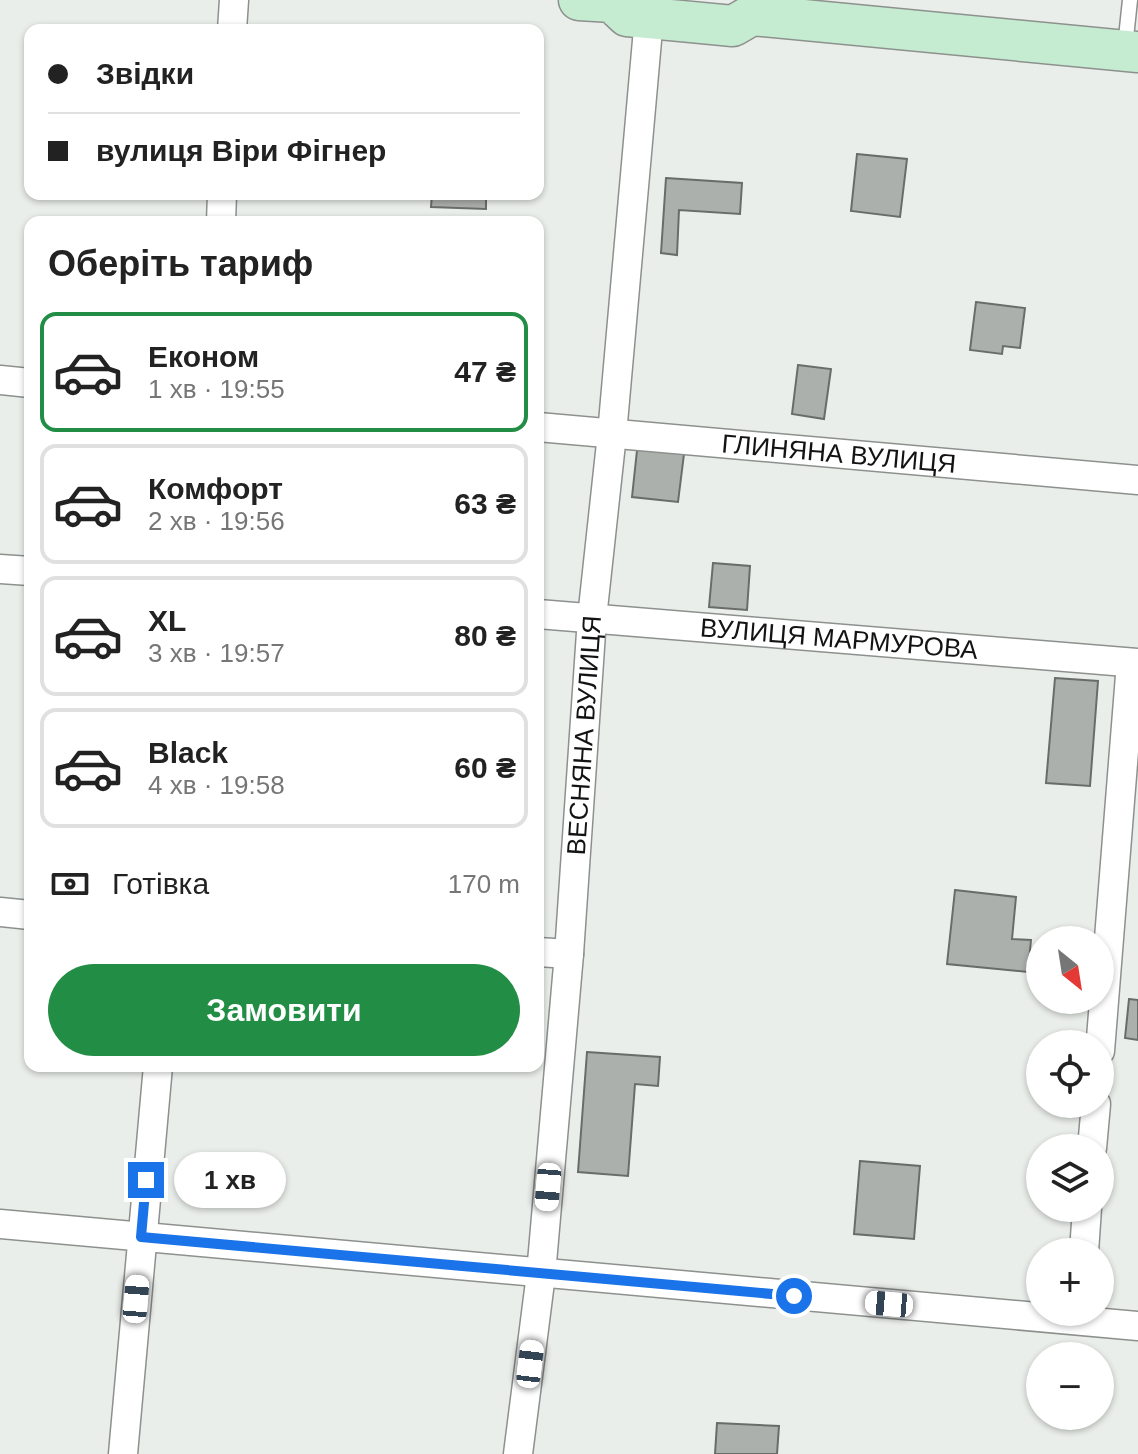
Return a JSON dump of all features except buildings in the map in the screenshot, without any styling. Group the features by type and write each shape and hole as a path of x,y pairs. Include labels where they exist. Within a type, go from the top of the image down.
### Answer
{"main road":[{"path":"602,1 627,16 733,26 749,5 1131,52"}],"street":[{"path":"232,24 234,0"},
{"name":"ВЕСНЯНА ВУЛИЦЯ","path":"518,1454 541,1274 569,954 592,618 612,434 649,18"},
{"path":"0,380 24,382"},
{"name":"ГЛИНЯНА ВУЛИЦЯ","path":"544,428 1138,480"},
{"path":"0,569 24,571"},
{"name":"ВУЛИЦЯ МАРМУРОВА","path":"544,614 1135,663"},
{"path":"1102,1030 1135,663"},
{"path":"0,912 24,914"},
{"path":"544,952 569,954"},
{"path":"123,1454 157,1072"},
{"path":"0,1224 541,1274 1026,1312"},
{"path":"1114,1322 1138,1326"}],"lane":[{"path":"1130,0 1131,52"}],"route":[{"path":"146,1180 141,1237 794,1296"}]}
